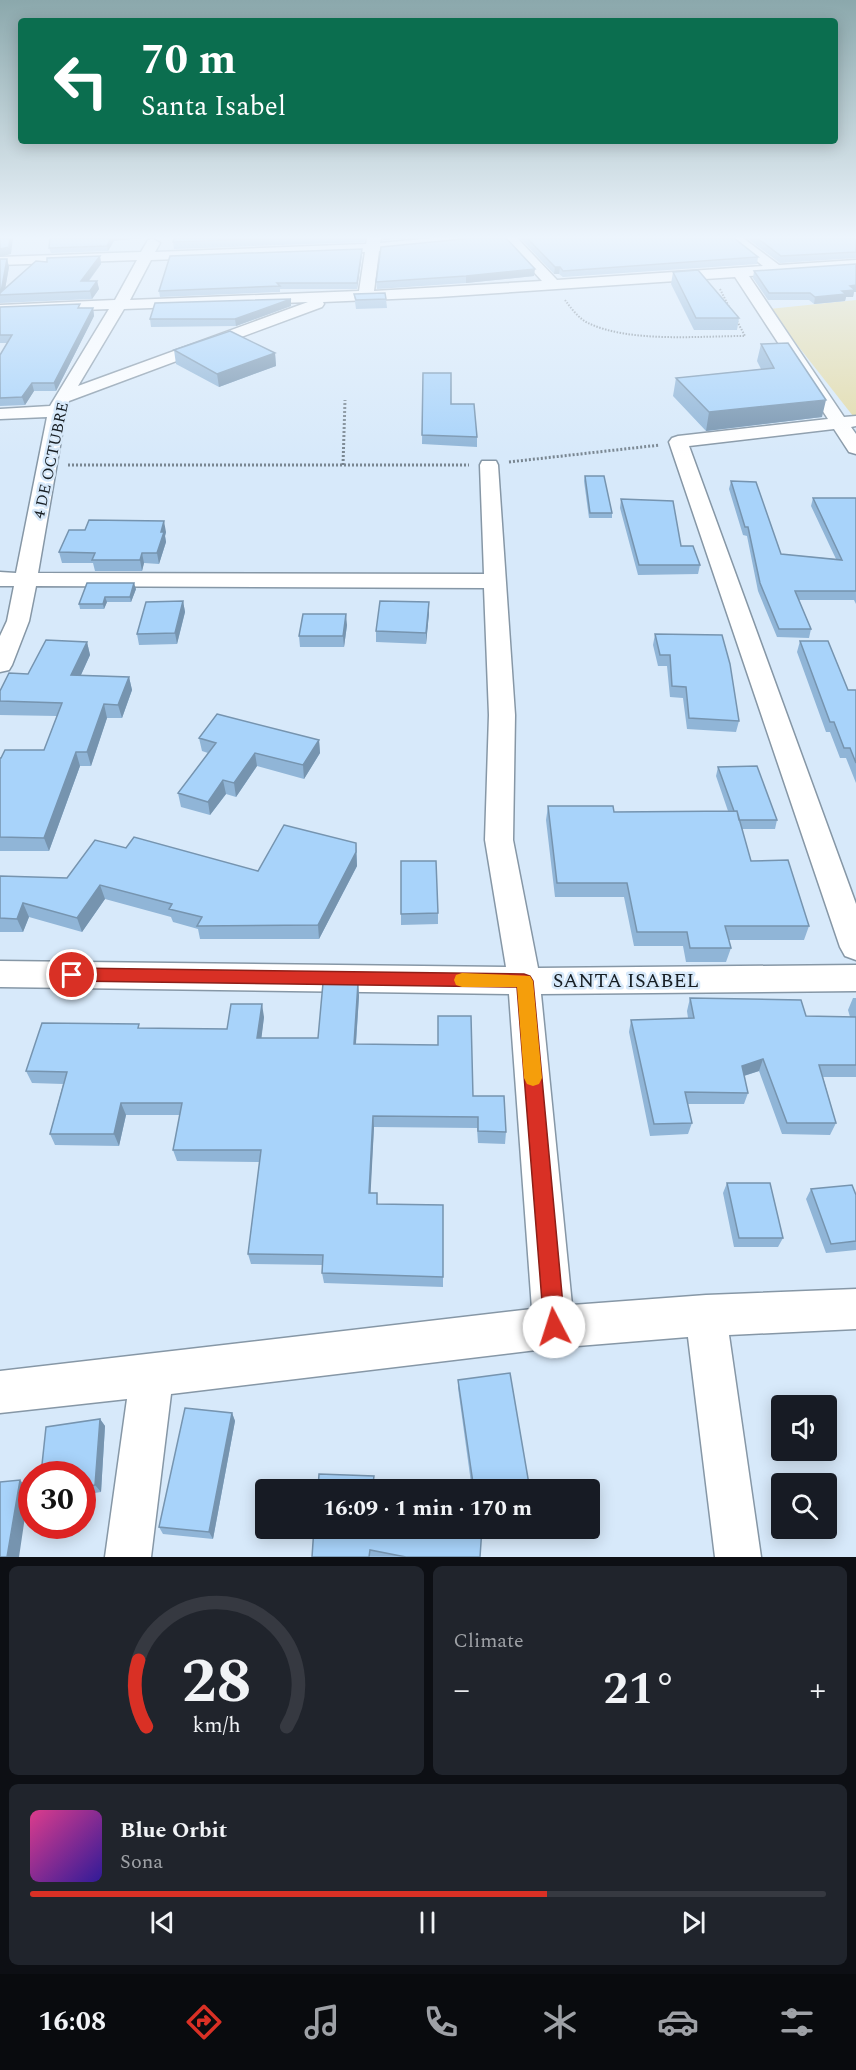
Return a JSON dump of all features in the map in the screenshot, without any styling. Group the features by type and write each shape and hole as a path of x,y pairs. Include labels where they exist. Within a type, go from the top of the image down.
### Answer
{"street":[{"name":"4 DE OCTUBRE","path":"0,665 18,621 60,405 116,311"},
{"path":"0,414 60,405 302,311"},
{"path":"767,311 848,422 856,448"},
{"path":"848,422 678,442 856,947"},
{"path":"489,465 501,715 499,840 524,981 554,1327"},
{"path":"0,579 495,581"},
{"name":"SANTA ISABEL","path":"0,974 524,981 856,978"},
{"path":"0,1392 152,1376 554,1327 706,1315 856,1309"},
{"path":"706,1315 738,1557"},
{"path":"128,1557 152,1376"}],"path":[{"path":"573,311 588,323 617,330 651,334 745,336 731,311"},
{"path":"343,465 345,400"},
{"path":"48,465 489,465 678,442"}],"shaded area":[{"path":"770,311 856,311 856,416 853,416"}],"building":[{"path":"0,311 92,311 54,383 32,383 22,397 0,398 0,355 12,335 0,335"},
{"path":"153,311 258,311 235,319 150,319"},
{"path":"692,311 733,311 739,318 696,318"},
{"path":"230,331 275,353 217,374 174,350"},
{"path":"788,343 826,400 709,412 676,378 774,368 761,344"},
{"path":"423,373 451,373 451,404 474,404 477,437 422,435"},
{"path":"585,476 604,476 612,513 590,513"},
{"path":"731,481 756,482 781,554 842,560 813,498 856,498 856,591 795,591 811,629 779,629 760,583 748,527 745,527"},
{"path":"621,499 673,501 681,546 693,546 700,565 639,565"},
{"path":"89,520 164,521 161,532 164,532 157,553 142,553 140,560 92,560 95,553 59,552 69,530 85,530"},
{"path":"87,583 134,583 130,597 105,597 103,604 79,604"},
{"path":"183,601 175,633 137,634 146,602"},
{"path":"380,601 429,602 426,633 376,631"},
{"path":"303,614 346,614 343,636 299,636"},
{"path":"655,634 722,635 730,664 739,721 689,718 686,687 672,686 670,655 660,655"},
{"path":"46,640 87,642 71,675 129,677 118,705 104,704 87,752 76,752 44,838 0,837 0,758 5,750 44,750 62,703 0,701 0,691 9,673 28,674"},
{"path":"800,641 828,641 848,690 856,690 856,763 850,748 844,748 834,722 830,722"},
{"path":"217,714 319,740 303,765 255,753 234,783 223,780 208,802 178,793 216,743 199,738"},
{"path":"757,766 777,820 739,820 718,767"},
{"path":"548,806 613,806 614,812 737,811 751,861 788,860 809,926 725,926 731,948 690,948 687,932 637,932 627,883 557,883"},
{"path":"284,825 356,843 356,852 318,925 197,926 202,917 169,909 172,904 100,885 77,918 23,903 17,919 0,918 0,876 67,878 95,840 126,848 134,837 258,871"},
{"path":"401,861 436,861 438,913 401,914"},
{"path":"323,983 358,983 354,1044 438,1045 438,1016 471,1016 473,1096 504,1096 506,1132 478,1131 478,1117 373,1116 369,1193 377,1193 377,1204 443,1205 443,1277 322,1273 323,1255 248,1254 261,1150 173,1150 182,1103 121,1103 114,1134 50,1134 67,1072 26,1071 42,1023 139,1024 138,1028 227,1029 231,1004 262,1004 257,1038 318,1038"},
{"path":"690,998 801,1000 806,1016 856,1017 856,1065 819,1065 836,1123 787,1123 763,1059 742,1066 748,1093 685,1092 692,1123 654,1124 631,1020 694,1018"},
{"path":"727,1183 770,1183 783,1238 739,1238"},
{"path":"852,1185 856,1195 856,1241 831,1244 811,1189"},
{"path":"510,1373 528,1479 472,1479 458,1380"},
{"path":"185,1408 232,1413 209,1532 159,1527"},
{"path":"100,1419 96,1472 96,1461 42,1461 46,1427"},
{"path":"319,1474 374,1476 374,1479 319,1479"},
{"path":"18,1480 7,1557 0,1557 0,1482"},
{"path":"313,1539 481,1539 480,1557 406,1557 370,1550 369,1557 312,1557"}],"slow traffic":[{"path":"462,980 524,981 533,1078"}],"route":[{"path":"72,975 524,981 554,1327"}]}
